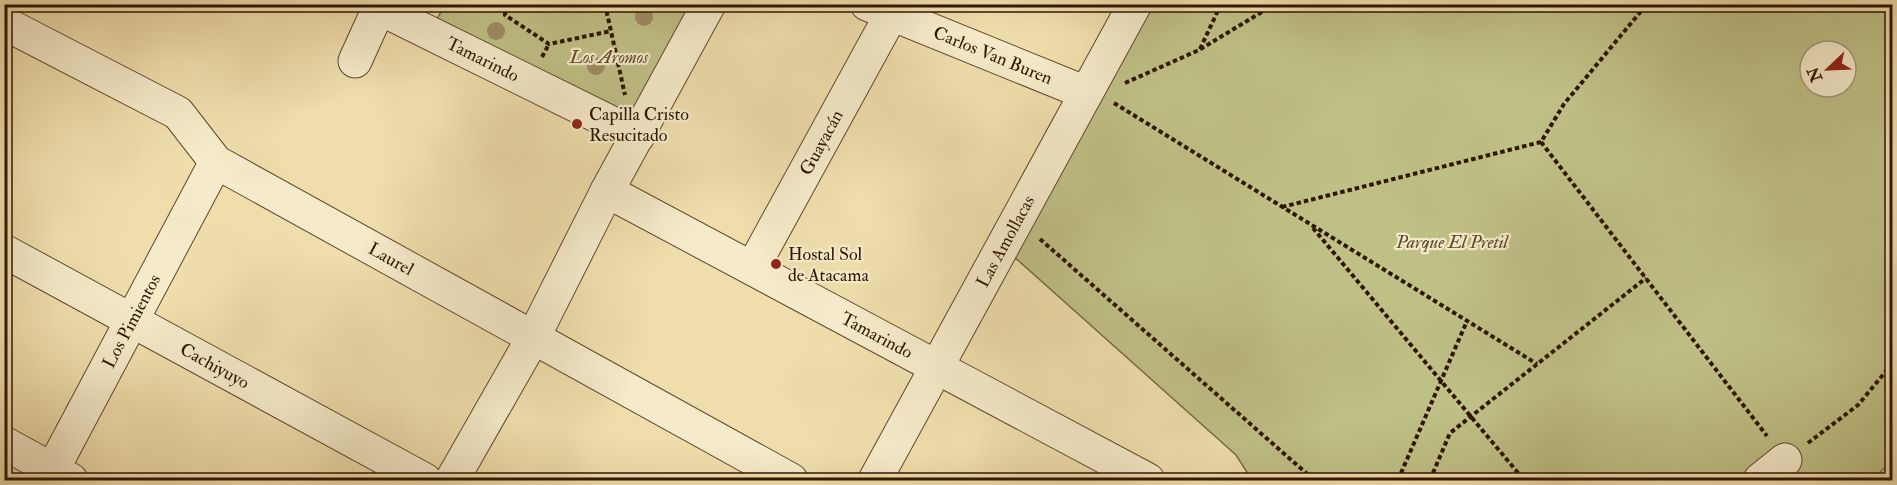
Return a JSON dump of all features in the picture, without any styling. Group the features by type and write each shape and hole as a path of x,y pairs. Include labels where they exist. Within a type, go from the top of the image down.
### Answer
{"street":[{"path":"452,480 533,338 607,191 709,4"},
{"name":"Las Amollacas","path":"875,480 1017,219 1098,97 1135,4"},
{"name":"Tamarindo","path":"356,61 379,8 638,136"},
{"name":"Carlos Van Buren","path":"879,10 1098,97"},
{"name":"Guayacán","path":"753,267 879,10"},
{"name":"Laurel","path":"4,23 178,113 216,162 791,480"},
{"name":"Los Pimientos","path":"57,477 131,321 216,162"},
{"name":"Tamarindo","path":"607,191 753,267 936,369 1148,480"},
{"name":"Cachiyuyo","path":"4,251 425,480"},
{"path":"4,443 57,477"},
{"path":"1760,480 1785,460"}],"path":[{"path":"506,4 505,15 549,44 612,32"},
{"path":"605,4 625,98"},
{"path":"1199,50 1221,4"},
{"path":"1120,86 1199,50 1275,4"},
{"path":"1281,207 1541,142 1564,104 1647,4"},
{"path":"539,62 549,44"},
{"path":"1098,97 1537,364"},
{"path":"1541,142 1785,460 1858,405 1893,364"},
{"path":"1017,219 1314,480"},
{"path":"1310,225 1524,480"},
{"path":"1430,480 1450,433 1646,278"},
{"path":"1398,480 1467,321"}],"green space":[{"name":"Los Aromos","path":"445,5 693,5 631,127 433,26"},
{"name":"Parque El Pretil","path":"1150,5 1892,5 1892,462 1871,480 1252,480 1236,455 1011,254"}],"place":[{"name":"Capilla Cristo Resucitado","path":"577,124"},
{"name":"Hostal Sol de Atacama","path":"776,264"}]}
